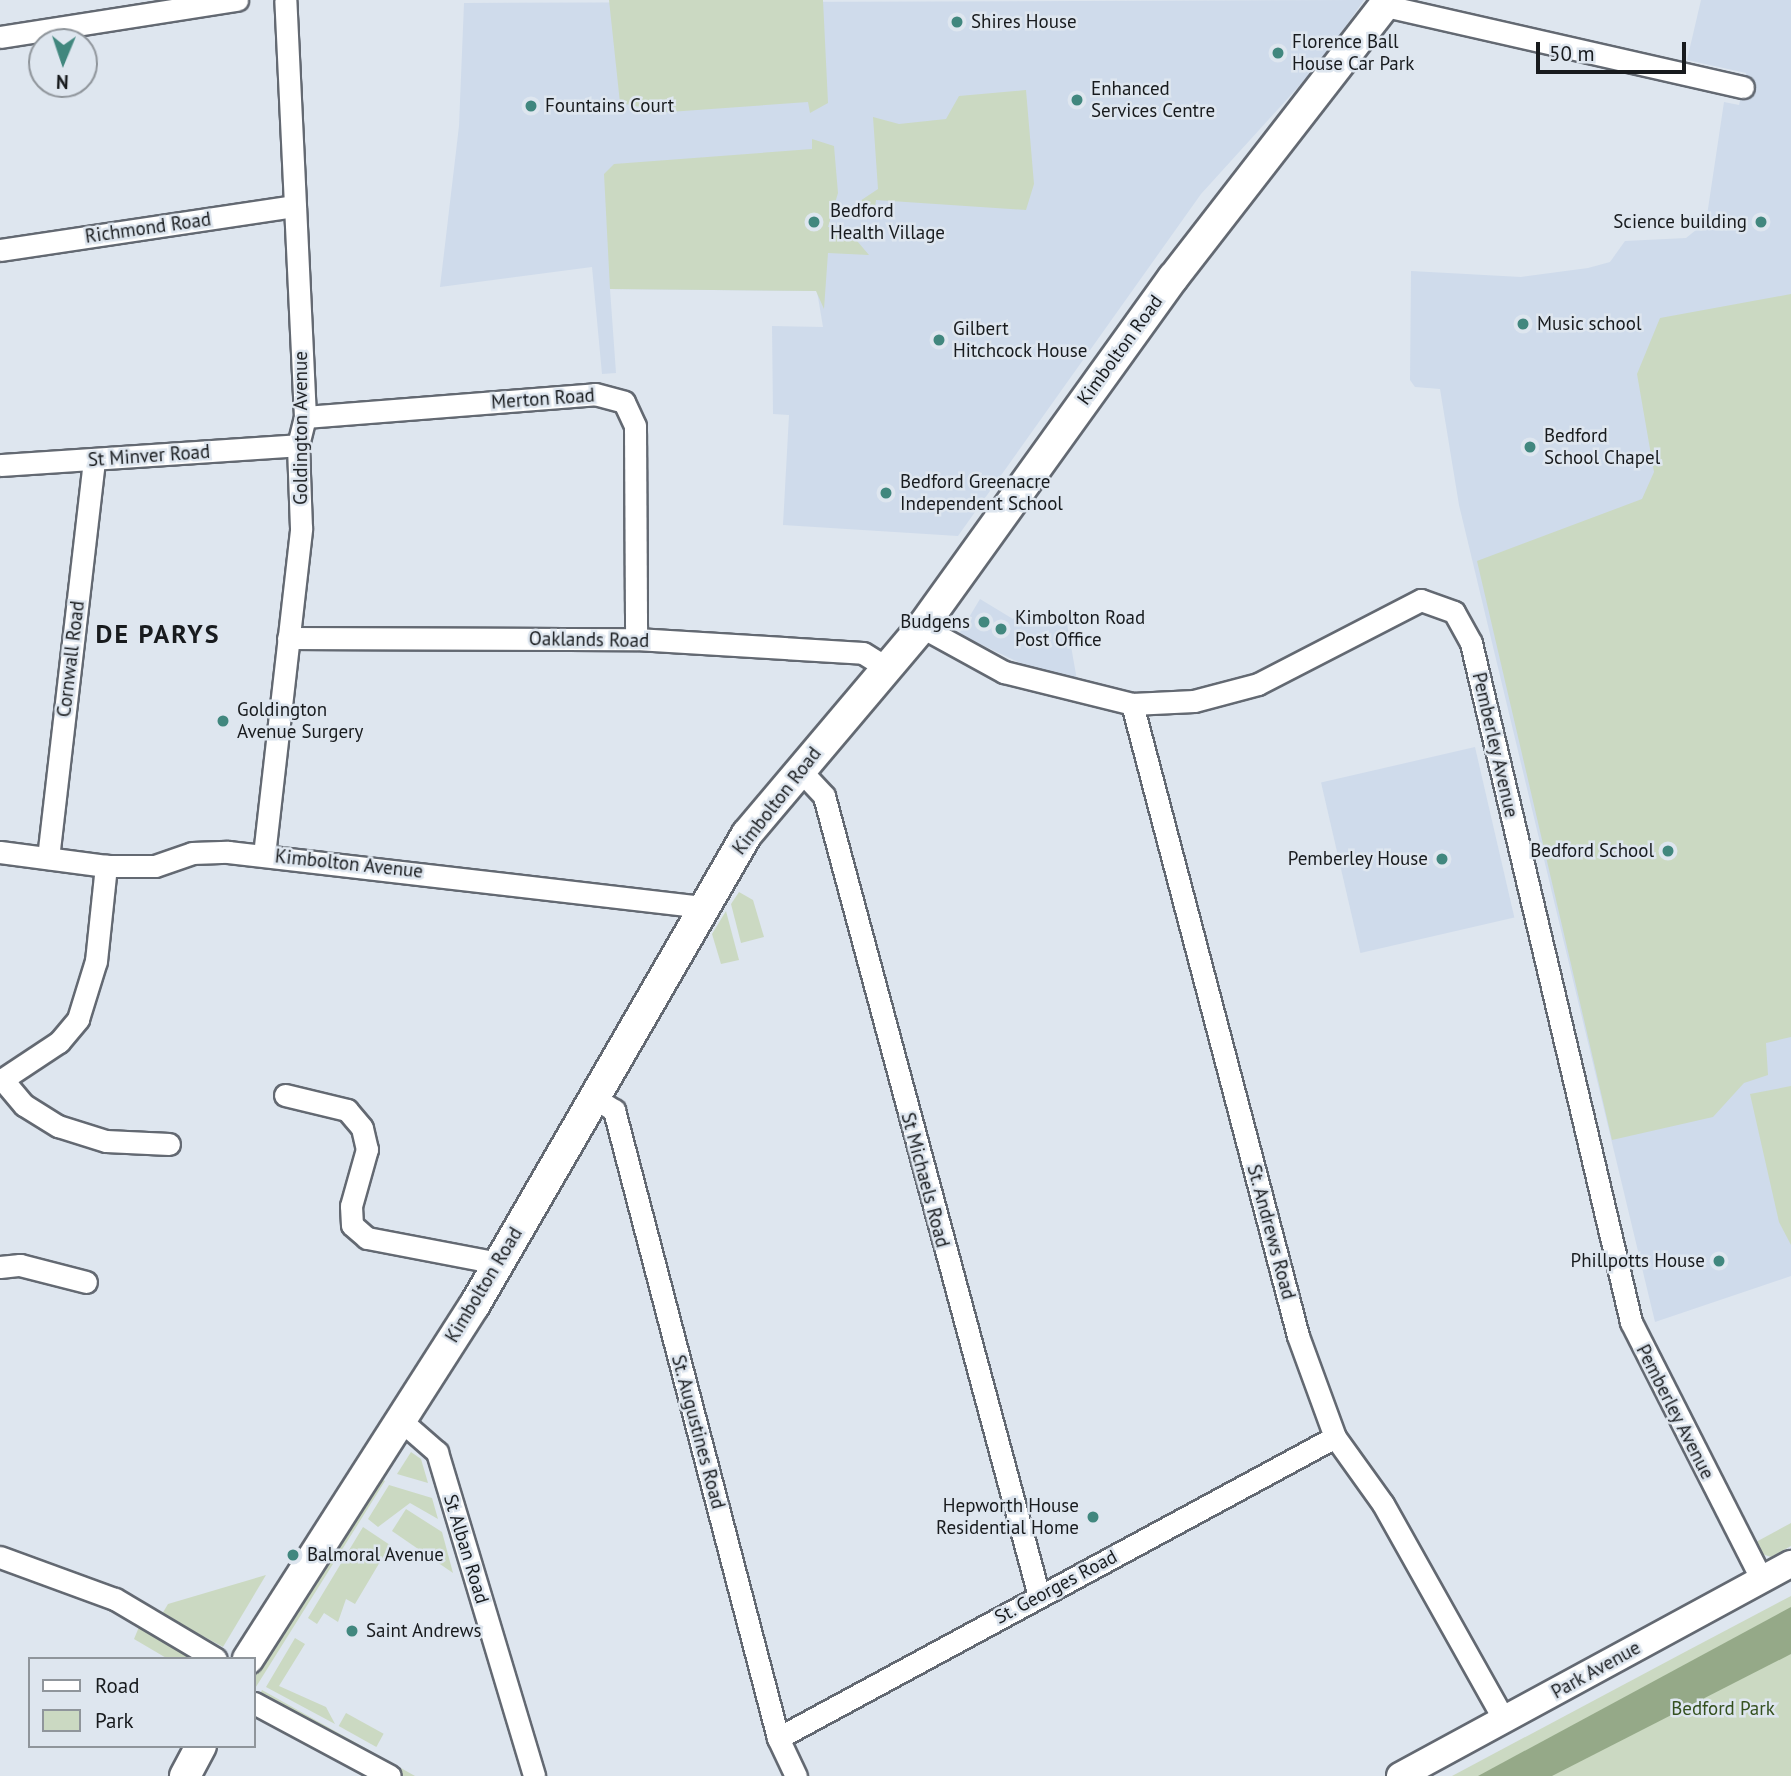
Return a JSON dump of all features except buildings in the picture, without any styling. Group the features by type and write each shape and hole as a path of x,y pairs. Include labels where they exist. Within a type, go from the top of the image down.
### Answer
{"main road":[{"name":"Kimbolton Road","path":"249,1657 498,1263 700,907 747,834 922,626 1166,288 1387,3"},
{"path":"185,1776 200,1748"}],"street":[{"path":"0,37 237,0"},
{"name":"Goldington Avenue","path":"264,855 301,528 298,445 305,417 285,0"},
{"path":"1387,3 1743,87"},
{"name":"Richmond Road","path":"0,250 295,206"},
{"name":"Merton Road","path":"305,417 595,394 624,402 635,426 636,639"},
{"name":"St Minver Road","path":"0,466 298,445"},
{"name":"Cornwall Road","path":"48,858 94,460"},
{"name":"Pemberley Avenue","path":"922,626 1004,672 1132,704 1194,701 1258,684 1421,600 1444,606 1464,626 1631,1322 1762,1580"},
{"name":"Oaklands Road","path":"288,638 636,639 863,653 885,667"},
{"name":"St. Andrews Road","path":"1132,704 1298,1336 1335,1437 1383,1504 1504,1720"},
{"name":"St Michaels Road","path":"800,770 824,796 1039,1596"},
{"name":"Kimbolton Avenue","path":"0,852 106,866 155,866 192,853 264,855 700,907"},
{"path":"106,866 96,961 78,1019 59,1042 1,1080 24,1105 58,1126 106,1141 169,1144"},
{"path":"285,1095 347,1110 362,1128 367,1149 351,1206 352,1225 367,1238 498,1263"},
{"name":"St. Augustines Road","path":"593,1097 614,1110 779,1738 796,1776"},
{"path":"0,1267 20,1265 86,1282"},
{"name":"St Alban Road","path":"398,1418 437,1452 534,1776"},
{"name":"St. Georges Road","path":"779,1738 1335,1437"},
{"path":"0,1557 115,1598 213,1657"},
{"name":"Park Avenue","path":"1400,1776 1791,1564"},
{"path":"256,1704 390,1776"}],"shaded area":[{"name":"Bedford Health Village","path":"1364,0 1320,63 1201,194 958,536 783,525 789,415 773,414 772,326 823,327 817,291 610,289 616,373 602,374 592,267 440,287 459,126 464,3"},
{"name":"Bedford School","path":"1701,0 1791,0 1791,1276 1655,1322 1459,505 1440,389 1415,387 1410,380 1411,271 1521,277 1588,268 1610,262 1625,241 1686,238 1706,222 1724,102 1739,105 1746,73 1687,60"},
{"path":"980,599 1013,619 1018,613 1066,618 1077,680 1035,670 959,634"},
{"name":"Bedford School","path":"1475,747 1514,918 1360,953 1321,783"}],"green space":[{"path":"609,0 823,0 828,103 810,113 808,102 641,114 640,107 620,103"},
{"path":"1026,90 1034,184 1026,210 876,200 874,216 862,210 860,201 878,189 873,117 899,124 946,119 959,96"},
{"path":"812,139 834,146 838,193 828,227 846,228 869,255 828,253 824,309 816,291 610,289 604,174 614,164 812,149"},
{"name":"Bedford School","path":"1791,294 1791,1037 1766,1043 1768,1075 1744,1083 1713,1117 1612,1140 1477,561 1642,499 1654,472 1637,374 1660,318"},
{"path":"739,892 753,900 764,937 741,943 731,904"},
{"path":"726,911 739,960 721,964 712,934"},
{"path":"1791,1086 1791,1245 1779,1222 1750,1094"},
{"path":"411,1452 421,1459 428,1483 397,1474"},
{"path":"375,1475 385,1481 256,1687 256,1666 267,1660 373,1490"},
{"path":"389,1485 432,1498 438,1519 410,1503 378,1527 368,1519"},
{"path":"406,1509 442,1532 453,1573 392,1531"},
{"path":"1791,1523 1791,1546 1771,1557 1762,1554 1756,1542"},
{"path":"363,1527 390,1545 355,1604 346,1599 338,1622 324,1613 317,1624 308,1618"},
{"path":"266,1575 223,1647 162,1614 168,1604"},
{"name":"Bedford Park","path":"1791,1596 1791,1776 1452,1776 1683,1653"},
{"path":"1791,1607 1791,1654 1552,1776 1478,1776"},
{"path":"139,1627 190,1657 165,1657 134,1639"},
{"path":"295,1638 305,1644 279,1686 326,1707 335,1724 266,1687"},
{"path":"262,1690 415,1776 403,1776 259,1696"},
{"path":"346,1713 384,1734 376,1747 339,1726"}],"place":[{"name":"Shires House","path":"957,22"},
{"name":"Florence Ball House Car Park","path":"1278,53"},
{"name":"Enhanced Services Centre","path":"1077,100"},
{"name":"Fountains Court","path":"531,106"},
{"name":"Bedford Health Village","path":"814,222"},
{"name":"Science building","path":"1761,222"},
{"name":"Music school","path":"1523,324"},
{"name":"Gilbert Hitchcock House","path":"939,340"},
{"name":"Bedford School Chapel","path":"1530,447"},
{"name":"Bedford Greenacre Independent School","path":"886,493"},
{"name":"Budgens","path":"984,622"},
{"name":"Kimbolton Road Post Office","path":"1001,629"},
{"name":"Goldington Avenue Surgery","path":"223,721"},
{"name":"Bedford School","path":"1668,851"},
{"name":"Pemberley House","path":"1442,859"},
{"name":"Phillpotts House","path":"1719,1261"},
{"name":"Hepworth House Residential Home","path":"1093,1517"},
{"name":"Balmoral Avenue","path":"293,1555"},
{"name":"Saint Andrews","path":"352,1631"}],"district":[{"name":"DE PARYS","path":"158,634"}]}
